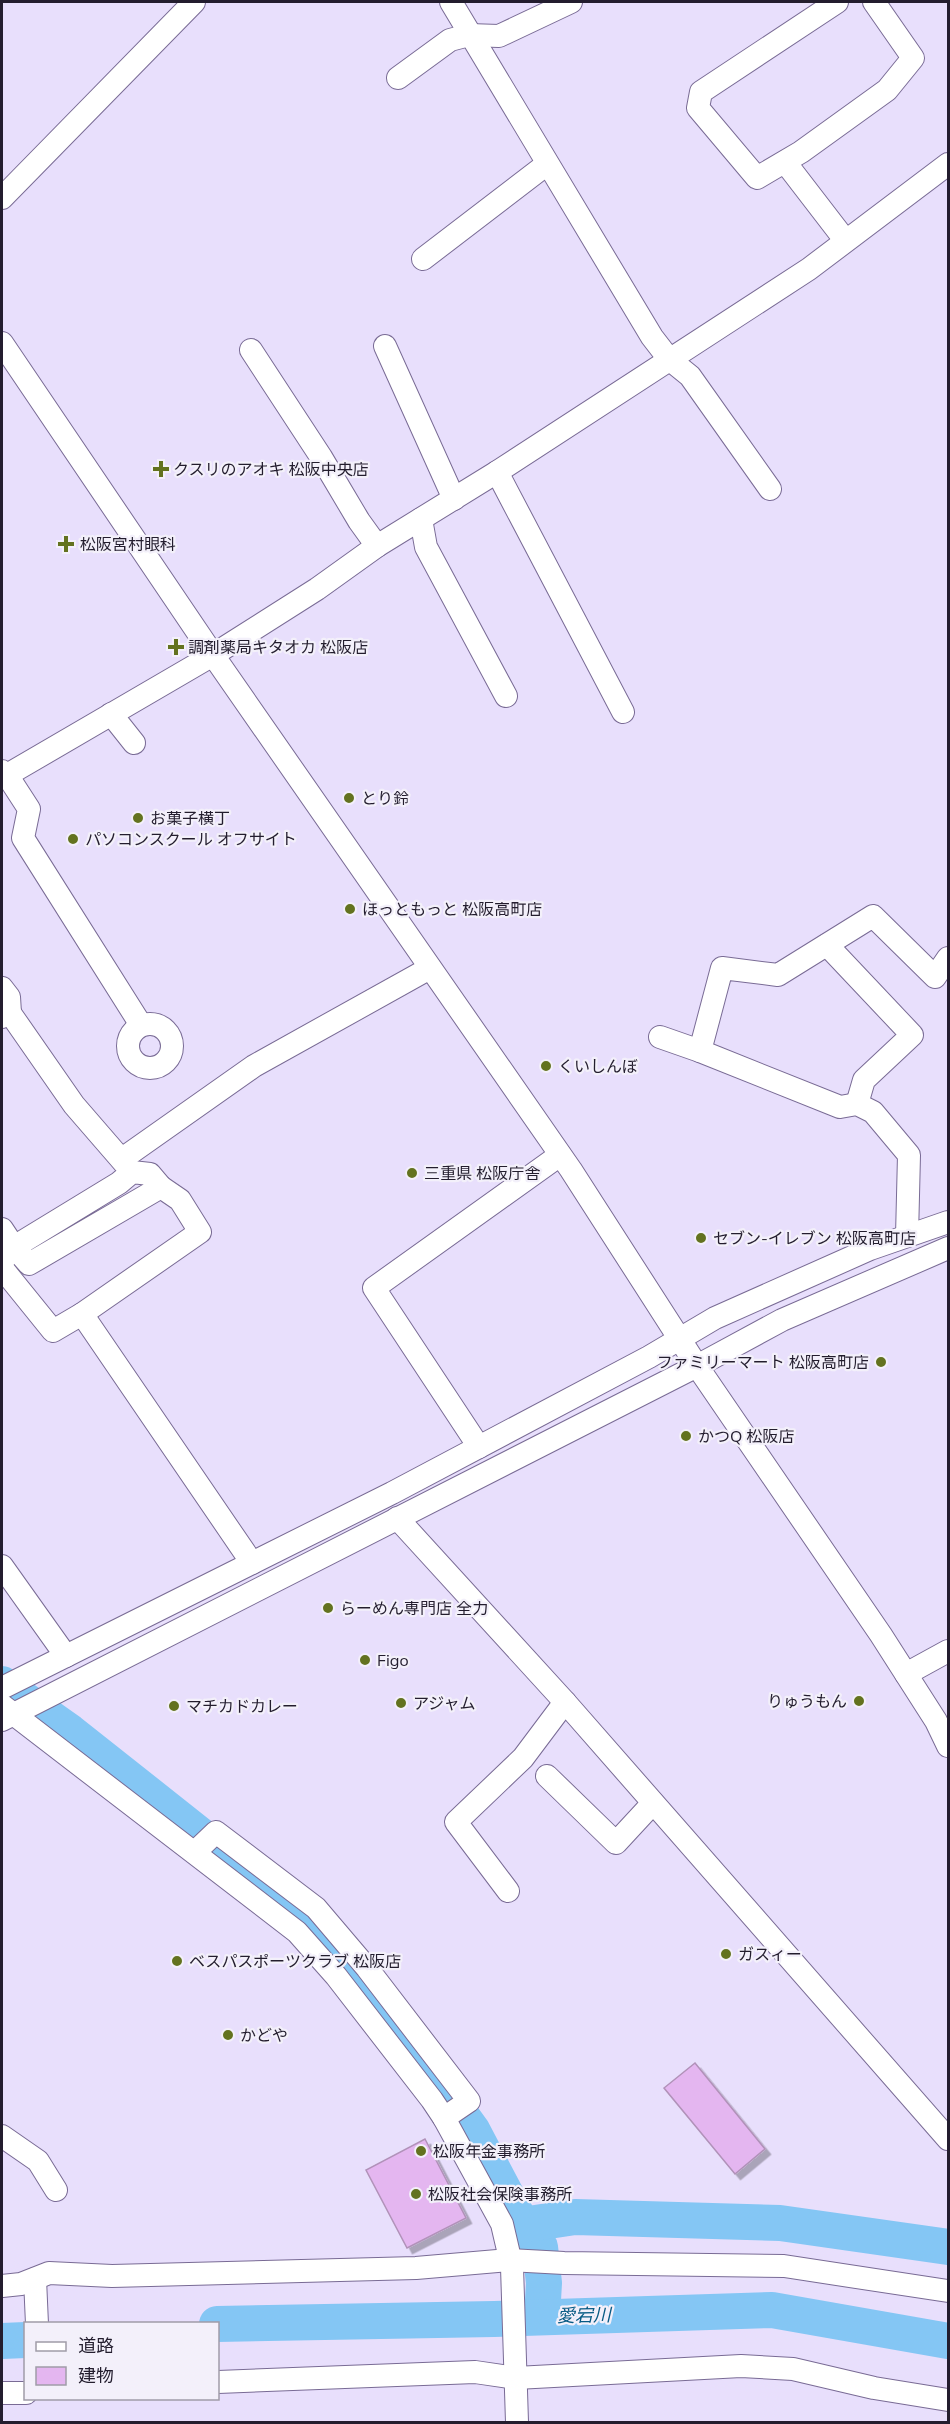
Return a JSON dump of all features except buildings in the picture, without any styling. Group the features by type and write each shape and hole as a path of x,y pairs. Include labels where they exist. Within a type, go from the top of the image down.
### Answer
{"street":[{"path":"2,198 194,2"},
{"path":"451,2 652,337 669,359 690,376 770,489"},
{"path":"398,78 450,40 469,35 499,36 571,2"},
{"path":"837,2 701,92 698,108 757,178 801,152 887,90 913,58 874,2"},
{"path":"785,162 845,240"},
{"path":"423,260 547,164"},
{"path":"141,1025 23,838 29,809 3,774 213,655 317,589 377,546 497,472 809,269 948,164"},
{"path":"2,344 213,655 560,1155 697,1366 906,1674 936,1721 948,1746"},
{"path":"385,346 453,499"},
{"path":"251,350 321,457 359,522 377,546"},
{"path":"497,472 623,712"},
{"path":"421,519 426,547 506,696"},
{"path":"111,714 134,743"},
{"path":"700,1051 722,968 778,975 873,916 942,983"},
{"path":"827,945 912,1035 864,1080 857,1104"},
{"path":"942,983 948,958"},
{"path":"161,1188 29,1264 6,1246 119,1184 127,1166 254,1065 430,968"},
{"path":"2,988 9,997 6,1015 74,1105 127,1166 150,1174 161,1188 180,1200 200,1232 82,1314 53,1331 2,1268"},
{"path":"660,1037 840,1107 857,1104 873,1112 909,1155 907,1236"},
{"path":"479,1447 374,1288 560,1155"},
{"path":"2,1688 479,1447 649,1357 715,1318 870,1249 948,1222"},
{"path":"9,1712 46,1698 697,1366 782,1320 948,1248"},
{"path":"82,1314 252,1563"},
{"path":"397,1518 565,1702 948,2139"},
{"path":"2,1566 66,1656"},
{"path":"906,1674 948,1651"},
{"path":"508,1891 456,1822 523,1758 565,1702"},
{"path":"9,1712 196,1852 297,1932 337,1975 397,2051 445,2118 502,2224 516,2263 517,2422"},
{"path":"548,1776 616,1843 653,1803"},
{"path":"196,1852 216,1832 316,1908 357,1956 469,2101 445,2118"},
{"path":"265,1906 281,1883"},
{"path":"337,1975 357,1956"},
{"path":"397,2051 417,2033"},
{"path":"2,2136 38,2161 56,2190"},
{"path":"2,2286 21,2284 49,2273 112,2277 563,2263 784,2266 948,2291"},
{"path":"35,2279 37,2322"},
{"path":"219,2382 475,2372 516,2378 752,2366 793,2369 874,2388 948,2400"},
{"path":"2,2393 24,2392"}],"waterway":[{"path":"2,1684 70,1732 306,1919 374,1995 472,2130 522,2225 540,2247 544,2283 542,2317"},
{"path":"522,2225 575,2217 780,2223 948,2247"},
{"name":"愛宕川","path":"219,2324 494,2319 772,2310 948,2341"},
{"name":"愛宕川","path":"2,2341 24,2340"}],"place":[{"name":"クスリのアオキ 松阪中央店","path":"161,469"},
{"name":"松阪宮村眼科","path":"66,544"},
{"name":"調剤薬局キタオカ 松阪店","path":"176,647"},
{"name":"とり鈴","path":"349,798"},
{"name":"お菓子横丁","path":"138,818"},
{"name":"パソコンスクール オフサイト","path":"73,839"},
{"name":"ほっともっと 松阪高町店","path":"350,909"},
{"name":"くいしんぼ","path":"546,1066"},
{"name":"三重県 松阪庁舎","path":"412,1173"},
{"name":"セブン-イレブン 松阪高町店","path":"701,1238"},
{"name":"ファミリーマート 松阪高町店","path":"881,1362"},
{"name":"かつQ 松阪店","path":"686,1436"},
{"name":"らーめん専門店 全力","path":"328,1608"},
{"name":"Figo","path":"365,1660"},
{"name":"りゅうもん","path":"859,1701"},
{"name":"アジャム","path":"401,1703"},
{"name":"マチカドカレー","path":"174,1706"},
{"name":"ガスィー","path":"726,1954"},
{"name":"ベスパスポーツクラブ 松阪店","path":"177,1961"},
{"name":"かどや","path":"228,2035"},
{"name":"松阪年金事務所","path":"421,2151"},
{"name":"松阪社会保険事務所","path":"416,2194"}]}
